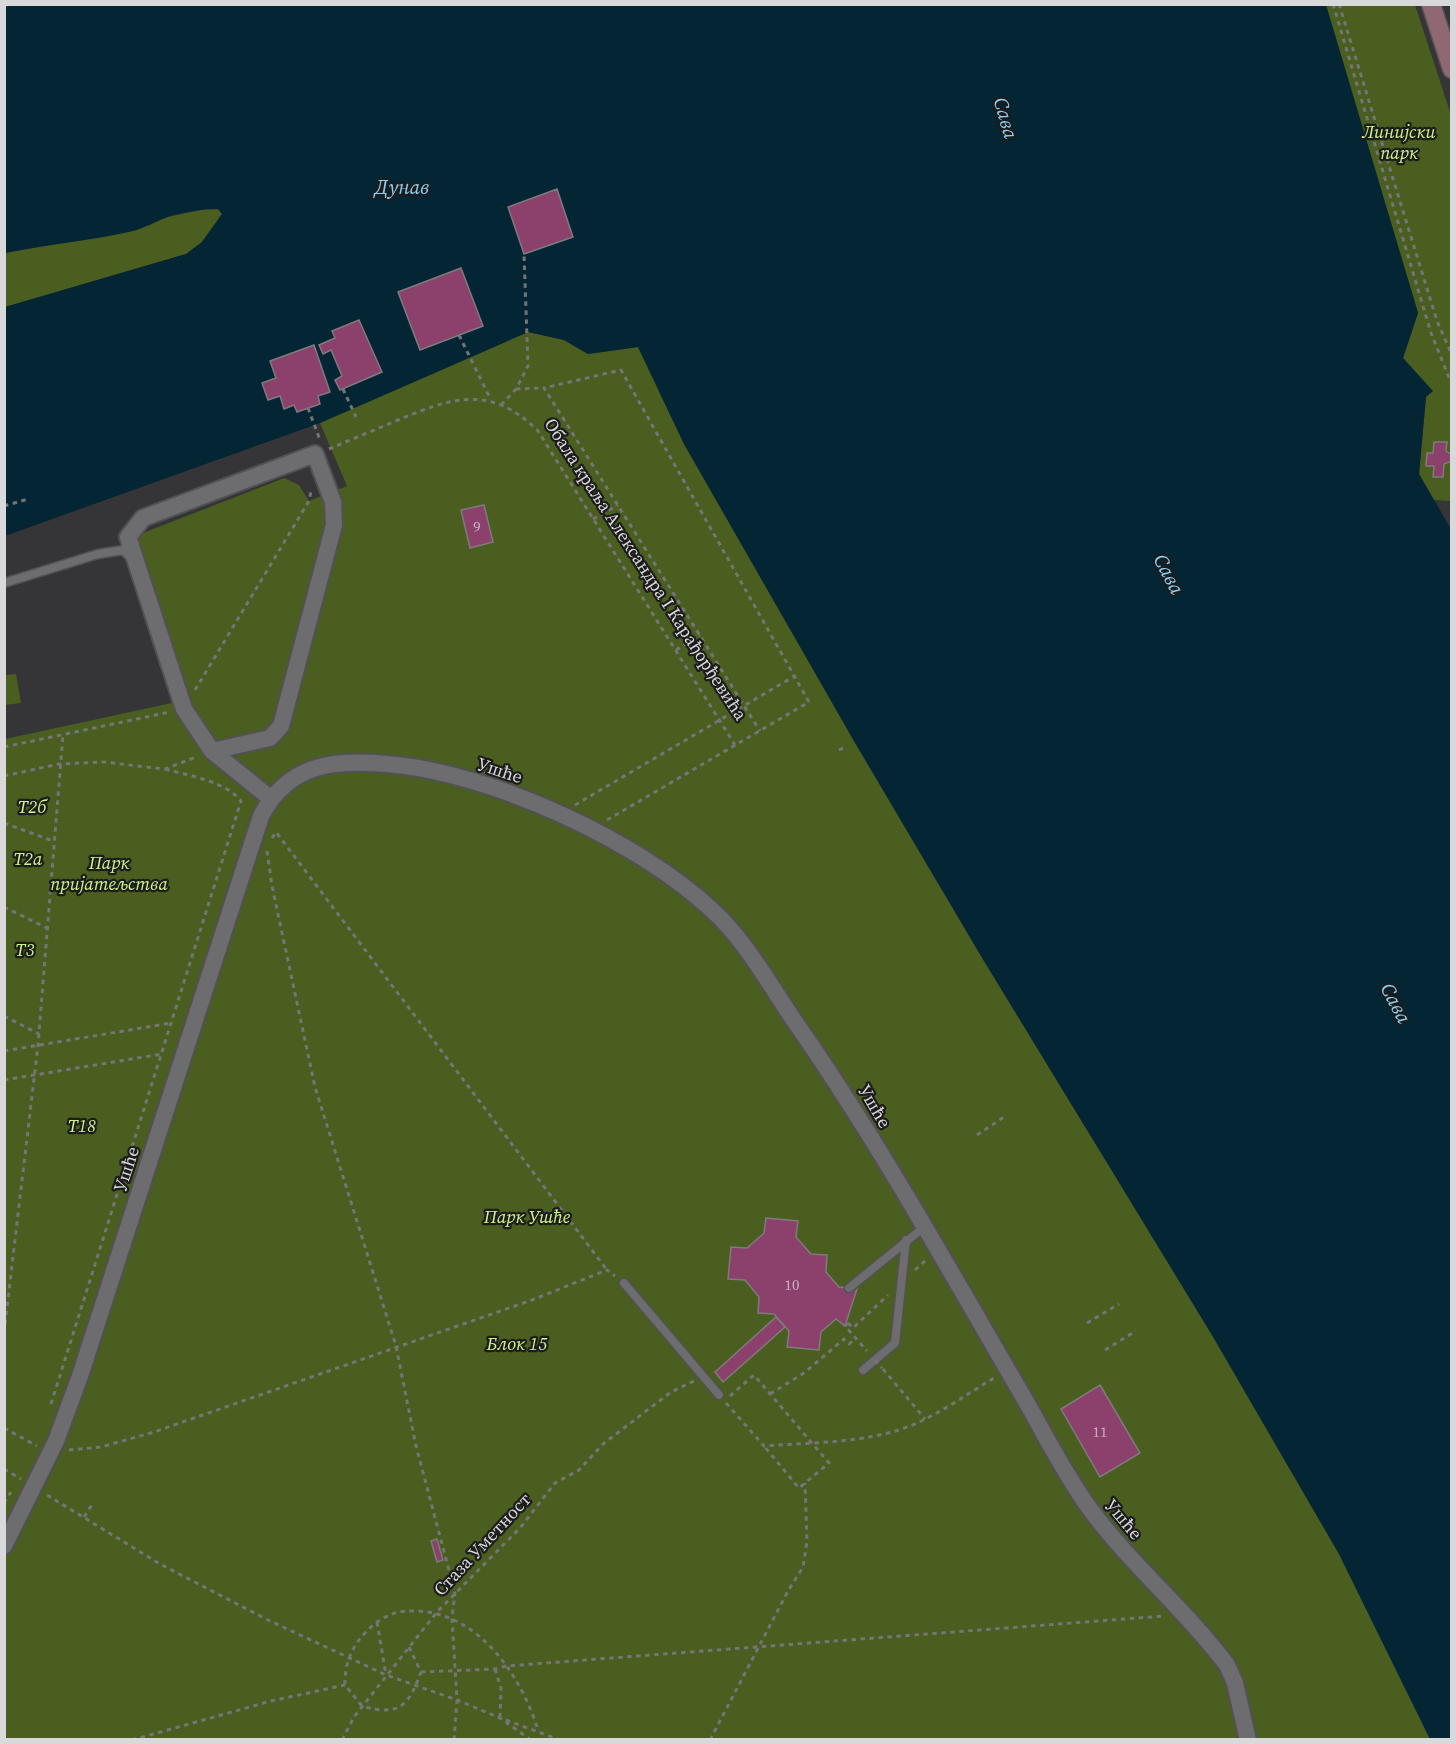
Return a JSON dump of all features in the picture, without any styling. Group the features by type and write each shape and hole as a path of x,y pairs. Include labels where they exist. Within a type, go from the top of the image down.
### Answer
{"main road":[{"path":"1431,4 1452,69"}],"street":[{"path":"212,751 270,738 281,726 334,525 333,502 315,454 143,518 128,537 184,709 212,751 270,798"},
{"name":"Ушће","path":"4,1546 34,1488 44,1449 80,1376 256,827 270,798 281,785 297,774 340,764 371,762 440,772 487,786 591,829 643,859 681,886 712,910 734,933 845,1092 1089,1509 1208,1641 1232,1674 1248,1740"}],"lane":[{"path":"4,583 113,551 123,550 136,562"},
{"path":"849,1288 923,1228"},
{"path":"863,1370 895,1343 906,1240"},
{"path":"624,1283 718,1395"}],"path":[{"path":"1333,4 1431,333 1452,385"},
{"path":"1339,4 1437,321 1452,355"},
{"path":"501,405 516,389 528,366 525,254"},
{"path":"459,335 489,396"},
{"path":"516,389 544,388 621,370 809,702 591,829"},
{"name":"Обала краља Александра I Карађорђевића","path":"544,388 760,730"},
{"path":"343,389 356,417"},
{"name":"Обала краља Александра I Карађорђевића","path":"315,454 442,402 474,400 501,405 520,414 538,431 735,745"},
{"path":"308,408 314,425"},
{"path":"4,747 184,709 309,501 311,489"},
{"path":"4,506 28,499"},
{"path":"593,519 618,505"},
{"path":"675,650 700,635"},
{"path":"559,814 794,677"},
{"path":"4,1334 38,1046 63,735"},
{"path":"839,750 847,746"},
{"path":"165,769 212,751"},
{"path":"4,776 59,764 102,762 165,769 222,786 234,793 241,801 48,1413"},
{"path":"4,823 53,841"},
{"path":"271,840 276,832 607,1270 624,1283"},
{"path":"266,847 272,886 315,1087 396,1346 416,1446 455,1593 452,1618 457,1700 454,1740"},
{"path":"4,907 47,928"},
{"path":"4,1016 39,1034"},
{"path":"4,1051 171,1023"},
{"path":"4,1080 162,1054"},
{"path":"976,1135 1004,1117"},
{"path":"4,1267 12,1269"},
{"path":"34,1453 44,1449 101,1447 154,1432 532,1300 607,1270"},
{"path":"1087,1323 1119,1304"},
{"path":"853,1328 848,1323 845,1326 869,1353"},
{"path":"1104,1350 1136,1331"},
{"path":"770,1394 804,1374 846,1341 849,1344 855,1337"},
{"path":"875,1360 925,1419"},
{"path":"764,1446 813,1443 893,1432 925,1419 1008,1370"},
{"path":"754,1375 770,1394 829,1462 799,1488 724,1402 754,1375"},
{"name":"Стаза Уметност","path":"342,1740 362,1706 437,1612 520,1528 555,1483 579,1470 603,1444 671,1392 702,1378"},
{"path":"4,1428 44,1449"},
{"path":"41,1435 44,1449"},
{"path":"4,1503 25,1468"},
{"path":"4,1469 160,1564 268,1620 386,1675 560,1740"},
{"path":"710,1740 803,1567 807,1541 805,1483"},
{"path":"84,1517 93,1503"},
{"path":"409,1647 421,1672 411,1698 401,1707 390,1711 362,1706 345,1685 346,1665 359,1640 377,1622 406,1611 437,1612 452,1618 474,1632 506,1666 518,1682 538,1730"},
{"path":"421,1672 495,1670 506,1666 1183,1614"},
{"path":"377,1622 386,1675"},
{"path":"495,1670 501,1688 500,1718"},
{"path":"132,1740 271,1701 345,1685"},
{"path":"500,1718 531,1740"}],"green space":[{"name":"Линијски парк","path":"1326,5 1415,5 1451,115 1451,501 1433,500 1419,474 1426,397 1432,391 1403,358 1418,313"},
{"path":"206,209 218,209 222,214 202,242 186,254 5,307 5,253 137,230 168,217"},
{"name":"Парк Ушће","path":"528,332 564,340 588,354 638,347 684,444 854,741 981,956 1212,1335 1339,1554 1430,1739 5,1739 5,739 181,701 120,542 284,478 299,485 309,501 347,486 320,423"},
{"path":"16,674 21,703 5,705 5,675"}],"water":[{"path":"15,4 1326,5 1418,313 1403,358 1433,391 1426,397 1419,474 1451,529 1451,1739 1430,1739 1339,1554 1212,1335 981,956 854,741 684,444 638,347 588,354 564,340 528,332 320,423 5,536 5,307 186,254 202,242 222,214 218,209 186,212 133,231 5,253 4,8"}],"building":[{"path":"557,189 573,237 524,254 508,207"},
{"path":"461,268 483,326 420,350 398,292"},
{"path":"359,320 382,372 340,390 335,380 342,376 331,350 323,354 319,345 335,338 332,331"},
{"path":"314,345 330,392 318,396 320,404 297,412 294,405 284,409 280,396 268,400 262,383 276,378 270,361"},
{"path":"1434,442 1447,442 1446,451 1452,455 1450,462 1444,464 1443,477 1433,477 1434,466 1426,466 1427,453 1433,453"},
{"path":"484,505 493,542 470,548 461,510"},
{"path":"766,1218 798,1221 796,1237 811,1254 827,1255 826,1272 839,1287 857,1289 845,1326 836,1319 821,1332 819,1350 787,1347 789,1331 774,1314 758,1313 759,1297 745,1280 728,1279 731,1247 747,1248 764,1233"},
{"path":"776,1317 785,1327 723,1382 715,1372"},
{"path":"1100,1385 1140,1453 1100,1477 1061,1409"},
{"path":"437,1539 443,1560 437,1562 431,1541"}],"water label":[{"name":"Сава","path":"1006,118"},
{"name":"Дунав","path":"402,187"},
{"name":"Сава","path":"1169,574"},
{"name":"Сава","path":"1396,1003"}],"park label":[{"name":"Т2б","path":"32,806"},
{"name":"Т2а","path":"28,858"},
{"name":"Парк пријатељства","path":"109,872"},
{"name":"Т3","path":"25,949"},
{"name":"Т18","path":"82,1125"},
{"name":"Блок 15","path":"517,1343"}]}
